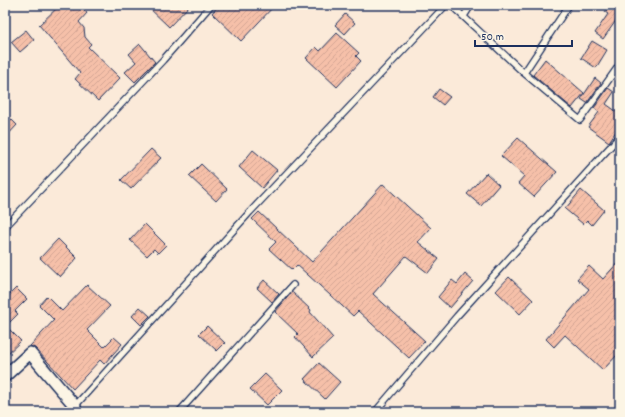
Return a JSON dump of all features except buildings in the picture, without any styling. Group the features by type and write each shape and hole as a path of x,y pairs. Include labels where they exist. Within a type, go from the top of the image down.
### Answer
{"street":[{"path":"5,376 30,353 78,409"}],"lane":[{"path":"5,227 163,60 211,5"},
{"path":"78,409 250,212 446,5"},
{"path":"451,5 524,73 580,120 620,64"},
{"path":"464,16 471,5"},
{"path":"524,73 569,5"},
{"path":"375,412 457,316 620,136"},
{"path":"178,412 293,285"}]}
